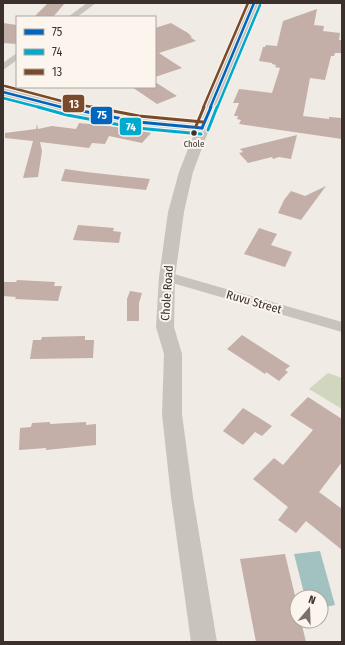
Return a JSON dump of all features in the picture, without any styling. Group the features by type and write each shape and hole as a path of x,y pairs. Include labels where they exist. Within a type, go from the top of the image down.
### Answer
{"street":[{"path":"73,16 92,3"},
{"name":"Chole Road","path":"204,642 182,497 172,414 172,354 165,327 167,277 179,199 186,172 228,63 254,3"},
{"path":"3,67 16,57"},
{"path":"3,92 68,109 138,122 202,128"},
{"name":"Ruvu Street","path":"167,277 342,327"}],"green space":[{"path":"328,373 342,378 342,409 309,389"}],"water":[{"path":"320,551 335,605 329,606 329,589 303,589 294,554"}],"building":[{"path":"48,3 65,3 54,16 35,16"},
{"path":"317,9 314,25 324,26 323,31 340,33 339,40 342,40 342,53 335,53 334,56 331,56 325,80 310,78 303,116 329,119 329,117 342,118 342,139 239,124 241,120 237,119 238,116 234,116 239,103 233,103 239,89 272,93 280,68 275,67 276,65 272,63 259,61 263,47 266,45 277,46 283,21"},
{"path":"3,23 16,25 16,44 3,43"},
{"path":"171,23 188,33 192,37 190,37 196,41 159,53 182,68 156,77 156,28"},
{"path":"156,83 177,96 157,104 133,88 156,88"},
{"path":"79,123 127,128 151,133 142,143 109,136 105,144 92,143 89,148 40,142 42,151 38,177 23,178 33,141 5,138 5,133 36,129 37,124 38,129 52,126 76,129"},
{"path":"297,135 291,159 279,157 273,159 272,157 248,163 239,153 243,152 240,149"},
{"path":"65,169 150,179 146,190 61,181"},
{"path":"326,186 301,220 278,213 284,200 291,191 305,196"},
{"path":"78,225 114,228 113,231 121,232 119,243 73,240"},
{"path":"259,228 277,234 271,245 292,252 285,267 244,254"},
{"path":"17,280 55,282 54,286 62,286 58,301 15,299 16,297 3,296 3,282 16,282"},
{"path":"130,291 142,293 139,303 139,321 127,321 127,299"},
{"path":"242,335 290,366 285,370 288,372 279,381 266,372 265,374 227,349"},
{"path":"85,336 85,340 94,340 93,358 30,359 33,340 41,340 42,337"},
{"path":"308,397 342,419 342,462 319,492 342,509 342,550 306,521 296,533 278,520 288,507 253,479 274,458 283,465 313,430 290,415"},
{"path":"243,408 272,426 262,436 255,432 243,445 223,431"},
{"path":"50,422 50,424 86,422 86,425 96,424 96,445 46,450 46,448 19,450 20,428 31,427 32,423"},
{"path":"285,554 293,589 289,589 289,629 303,629 306,642 256,642 240,559"}],"transit line":[{"name":"13","path":"196,126 248,3"},
{"name":"75","path":"202,128 254,3"},
{"name":"74","path":"208,130 260,5"},
{"name":"13","path":"5,86 69,103 139,116 203,122"},
{"name":"75","path":"3,92 68,109 138,122 202,128"},
{"name":"74","path":"3,98 67,115 137,128 201,134"}],"place":[{"name":"Chole","path":"194,133"}]}
